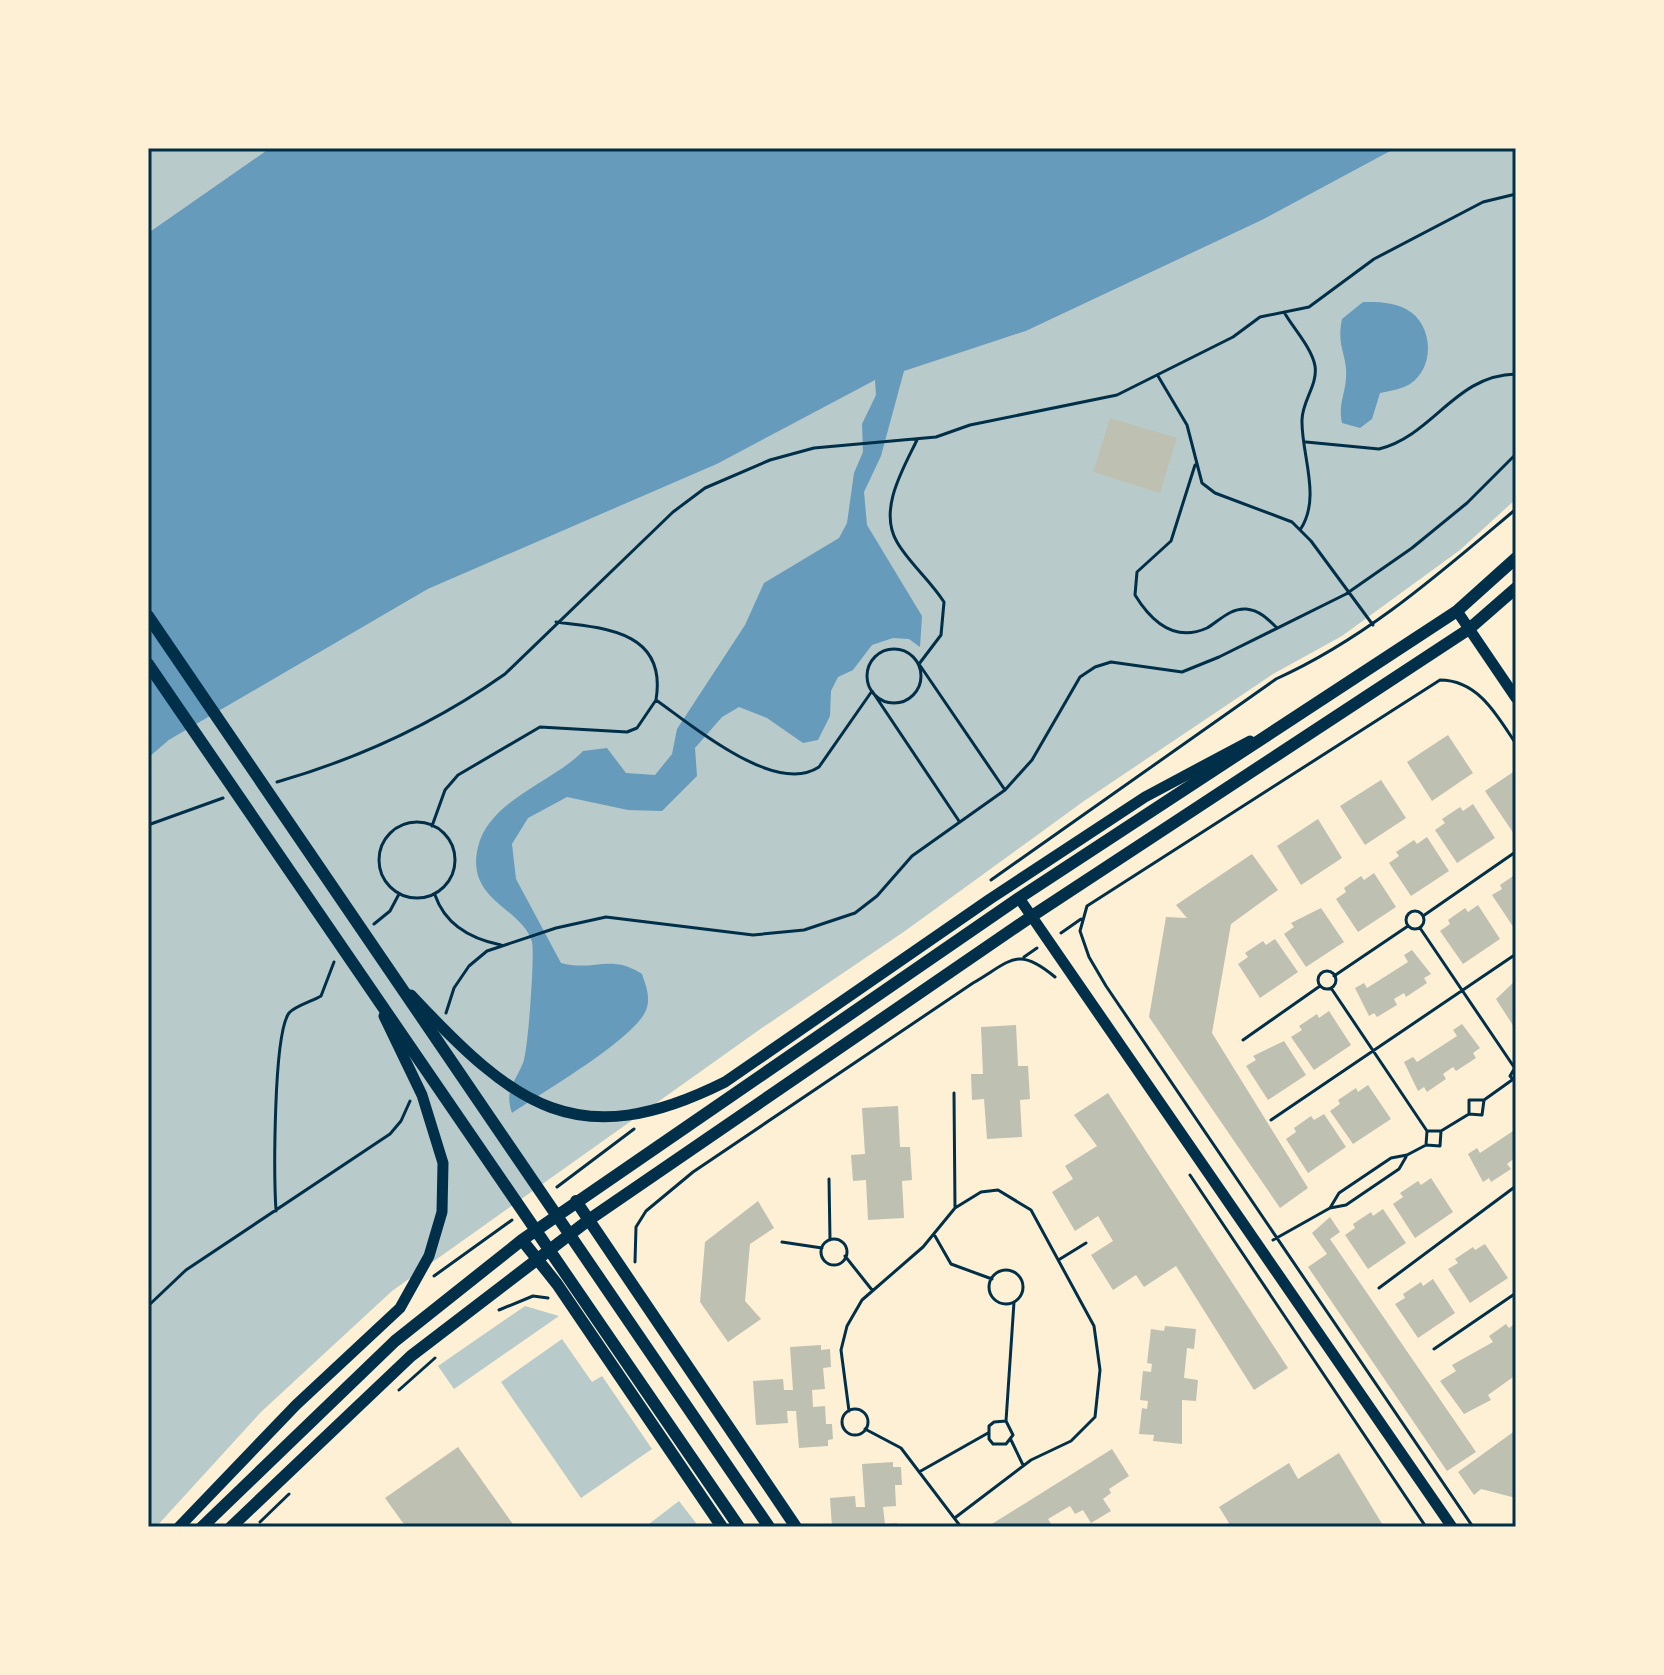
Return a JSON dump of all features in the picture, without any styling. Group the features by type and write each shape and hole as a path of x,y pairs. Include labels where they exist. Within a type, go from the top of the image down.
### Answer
{"main road":[{"path":"202,1527 395,1341 522,1240 1019,898 1457,611 1516,558"},
{"path":"231,1527 411,1356 590,1219 1032,916 1469,629 1516,588"},
{"path":"148,616 769,1527"},
{"path":"148,664 739,1527"},
{"path":"576,1201 796,1527"},
{"path":"522,1240 538,1258 722,1527"}],"street":[{"path":"1457,611 1516,698"},
{"path":"394,977 492,1076 554,1111 607,1118 682,1104 725,1082 1145,797 1303,712"},
{"path":"1019,898 1452,1527"},
{"path":"179,1527 296,1405 400,1308 429,1256 442,1212 443,1163 422,1095 371,990"}],"path":[{"path":"272,784 342,760 473,697 505,674 673,512 705,488 770,460 814,448 917,440 1117,395 1233,337 1260,317 1309,307 1374,259 1483,202 1516,194"},
{"path":"1284,312 1315,363 1314,382 1301,421 1306,442 1309,501 1300,530"},
{"path":"1306,442 1379,449 1389,447 1428,423 1474,383 1488,377 1516,374"},
{"path":"1158,376 1187,425 1202,483 1215,493 1269,511 1300,530 1346,594 1373,625"},
{"path":"872,691 892,703 908,699 919,688 919,664 941,635 944,602 898,544 890,528 889,514 917,440"},
{"path":"443,1024 454,988 469,966 501,945 556,928 606,917 753,935 804,930 855,913 877,896 912,856 1005,790 1032,760 1080,677 1095,667 1111,662 1182,672 1346,594 1423,539 1488,483 1516,454"},
{"path":"1195,465 1171,541 1137,572 1135,595 1155,622 1166,629 1192,632 1238,609 1260,613 1278,628"},
{"path":"432,826 445,790 458,775 540,727 627,732 637,728 656,700 657,667 651,653 640,641 599,628 556,622"},
{"path":"959,821 872,691 869,665 881,652 889,649 907,651 919,664 1005,790"},
{"path":"1473,1527 1275,1239 1089,957 1080,931 1087,906 1440,680 1458,680 1473,690 1490,705 1516,744"},
{"path":"656,700 728,748 774,773 807,775 819,767 872,691"},
{"path":"148,825 195,805 231,796"},
{"path":"403,825 432,826 452,845 455,864 448,882 435,894 417,898 399,894 385,879 380,859 382,848 394,831 403,825"},
{"path":"1420,928 1423,916 1514,853"},
{"path":"364,932 390,911 399,894"},
{"path":"435,894 447,919 475,937 501,945"},
{"path":"1408,926 1410,912 1423,916"},
{"path":"1331,988 1334,976 1408,926 1420,928 1515,1067 1514,1082 1484,1100 1469,1100 1469,1114"},
{"path":"1271,1120 1516,954"},
{"path":"636,1264 636,1227 646,1211 693,1172 973,983 1024,957 1040,964 1063,986"},
{"path":"276,1211 277,1090 284,1025 290,1011 321,996 335,959"},
{"path":"1320,986 1322,973 1334,976"},
{"path":"1243,1040 1320,986 1331,988 1427,1131 1426,1145"},
{"path":"954,1093 955,1208"},
{"path":"148,1306 186,1270 390,1134 401,1121 411,1098"},
{"path":"1427,1131 1441,1131 1469,1114 1482,1115 1486,1106 1484,1100"},
{"path":"1330,1208 1339,1193 1391,1158 1407,1155 1426,1145 1440,1146 1441,1131"},
{"path":"1259,1248 1330,1208 1346,1205 1399,1169 1407,1155"},
{"path":"1186,1168 1426,1527"},
{"path":"829,1179 830,1240 821,1253 827,1263 838,1264 845,1256"},
{"path":"1379,1288 1516,1186"},
{"path":"865,1429 855,1435 844,1429 842,1419 849,1411 841,1350 847,1326 862,1300 934,1235 955,1208 981,1192 998,1190 1022,1202 1031,1210 1060,1259 1094,1326 1100,1370 1095,1417 1071,1441 1023,1466 956,1517"},
{"path":"934,1235 951,1264 992,1279"},
{"path":"830,1240 845,1246 845,1256 872,1290"},
{"path":"782,1242 822,1248"},
{"path":"1060,1259 1086,1243"},
{"path":"1014,1302 995,1300 989,1288 992,1279 1005,1271 1016,1274 1022,1291 1014,1302 1006,1421 1013,1430 1011,1440 1023,1466"},
{"path":"1434,1349 1516,1293"},
{"path":"489,1317 517,1300"},
{"path":"397,1392 442,1352"},
{"path":"849,1411 864,1414 865,1429"},
{"path":"919,1472 988,1433 994,1422 1006,1421"},
{"path":"865,1429 901,1448 961,1527"},
{"path":"988,1433 993,1444 1000,1446 1011,1440"},
{"path":"255,1527 294,1489"}],"shaded area":[{"path":"148,148 270,148 148,233"},
{"path":"1396,148 1516,148 1516,499 1460,550 1342,636 1273,674 1084,801 905,931 759,1030 392,1291 261,1412 156,1527 148,1527 148,758 169,740 428,589 717,464 875,379 1026,331 1262,220"},
{"path":"525,1306 559,1316 454,1389 438,1366"},
{"path":"562,1339 592,1382 602,1376 652,1449 581,1498 501,1382"},
{"path":"679,1501 699,1527 645,1527"}],"water":[{"path":"270,148 1396,148 1262,220 1026,331 904,371 881,456 864,492 867,525 922,616 920,647 909,639 893,638 872,645 853,670 838,677 831,691 830,716 818,740 803,743 767,718 739,707 722,717 695,748 697,776 662,811 628,810 567,797 528,818 512,844 516,879 561,963 583,966 611,964 631,968 642,974 648,1001 639,1022 607,1050 512,1113 510,1092 523,1063 527,1041 533,950 526,930 496,902 480,880 476,865 484,831 508,804 583,751 607,748 626,773 655,775 672,754 677,729 745,625 764,583 839,538 847,523 854,473 863,452 862,424 876,395 875,380 717,464 428,589 169,740 148,758 148,233"},
{"path":"1363,302 1380,302 1406,309 1422,324 1428,345 1424,367 1418,376 1407,386 1380,393 1372,419 1360,428 1342,423 1346,370 1341,329 1342,319"}],"building":[{"path":"1110,418 1177,438 1160,493 1093,472"},
{"path":"1448,735 1473,773 1432,801 1407,762"},
{"path":"1516,770 1516,833 1514,834 1485,791"},
{"path":"1381,780 1406,818 1365,845 1340,806"},
{"path":"1473,804 1495,838 1457,863 1435,830 1445,823 1442,819 1460,807 1463,811"},
{"path":"1318,819 1342,858 1301,885 1277,846"},
{"path":"1427,837 1449,871 1411,896 1389,863 1399,856 1396,852 1414,840 1417,844"},
{"path":"1252,854 1278,890 1231,924 1212,1033 1308,1188 1280,1208 1149,1017 1166,917 1187,918 1176,905"},
{"path":"1374,873 1396,907 1358,932 1336,899 1346,892 1344,888 1361,876 1364,880"},
{"path":"1516,874 1516,931 1492,895"},
{"path":"1478,905 1500,939 1463,964 1440,931 1450,924 1448,920 1465,908 1468,912"},
{"path":"1321,908 1344,942 1306,967 1284,934 1294,927 1291,923"},
{"path":"1275,939 1298,972 1260,998 1238,964 1248,957 1245,953 1263,941 1266,945"},
{"path":"1412,950 1431,974 1424,978 1427,983 1406,997 1404,993 1394,999 1397,1005 1377,1017 1374,1013 1369,1016 1355,988 1364,983 1367,988 1408,962 1404,955"},
{"path":"1516,980 1516,1030 1496,999"},
{"path":"1329,1011 1351,1045 1314,1070 1291,1037 1302,1030 1299,1026 1317,1014 1319,1018"},
{"path":"1462,1024 1480,1048 1473,1053 1476,1058 1456,1071 1453,1067 1443,1074 1446,1079 1427,1092 1424,1087 1418,1091 1404,1062 1413,1057 1417,1062 1457,1036 1453,1030"},
{"path":"1016,1025 1018,1066 1028,1066 1030,1099 1020,1100 1022,1137 987,1139 984,1099 972,1100 971,1074 983,1074 981,1027"},
{"path":"1284,1041 1306,1075 1268,1100 1246,1066 1256,1060 1253,1056"},
{"path":"1368,1085 1391,1119 1353,1144 1330,1111 1340,1104 1338,1100 1356,1088 1358,1092"},
{"path":"1108,1093 1288,1368 1254,1390 1176,1266 1144,1287 1136,1275 1113,1290 1091,1255 1113,1241 1098,1216 1075,1231 1052,1192 1073,1179 1065,1166 1097,1146 1074,1115"},
{"path":"898,1106 900,1147 910,1147 912,1180 902,1181 904,1218 868,1220 866,1180 853,1181 851,1155 865,1154 862,1108"},
{"path":"1324,1114 1346,1147 1308,1173 1286,1139 1296,1132 1294,1128 1311,1116 1314,1120"},
{"path":"1516,1129 1516,1157 1507,1164 1511,1169 1491,1182 1489,1178 1483,1182 1468,1154 1477,1148 1480,1153"},
{"path":"1431,1178 1453,1212 1415,1238 1393,1204 1403,1197 1400,1193 1418,1181 1421,1185"},
{"path":"758,1201 774,1228 750,1244 745,1301 761,1319 728,1342 700,1302 705,1242"},
{"path":"1383,1209 1406,1243 1368,1269 1345,1235 1355,1228 1353,1224 1371,1212 1373,1216"},
{"path":"1330,1217 1340,1232 1330,1239 1476,1452 1447,1471 1308,1267 1327,1254 1312,1233"},
{"path":"1485,1244 1508,1278 1470,1303 1448,1269 1458,1263 1455,1259 1473,1247 1475,1250"},
{"path":"1433,1279 1455,1313 1418,1338 1395,1304 1405,1298 1403,1294 1421,1282 1423,1286"},
{"path":"1516,1323 1516,1375 1488,1395 1491,1400 1464,1414 1440,1381 1456,1371 1452,1365 1493,1342 1489,1336 1506,1324 1509,1328"},
{"path":"1165,1326 1196,1329 1194,1349 1187,1348 1184,1378 1198,1380 1196,1401 1182,1400 1182,1444 1153,1441 1154,1435 1139,1434 1142,1408 1147,1409 1148,1401 1140,1400 1143,1371 1151,1372 1152,1364 1147,1363 1151,1329 1164,1331"},
{"path":"821,1345 821,1350 830,1349 831,1367 823,1368 825,1389 812,1390 813,1407 825,1406 826,1424 832,1424 833,1439 828,1440 828,1446 799,1448 796,1411 787,1411 788,1423 756,1425 753,1381 783,1379 784,1390 793,1390 790,1347"},
{"path":"1516,1430 1516,1498 1481,1489 1474,1495 1458,1472"},
{"path":"458,1447 515,1527 406,1527 385,1498"},
{"path":"1112,1449 1129,1476 1109,1489 1111,1493 1103,1499 1111,1511 1091,1523 1083,1510 1075,1514 1070,1506 1048,1519 1053,1527 987,1527"},
{"path":"1339,1453 1384,1527 1222,1527 1229,1523 1219,1507 1289,1463 1298,1479"},
{"path":"893,1462 893,1467 901,1467 902,1485 895,1485 896,1506 883,1507 885,1524 897,1523 897,1527 832,1527 830,1498 855,1496 856,1507 865,1507 862,1464"}]}
